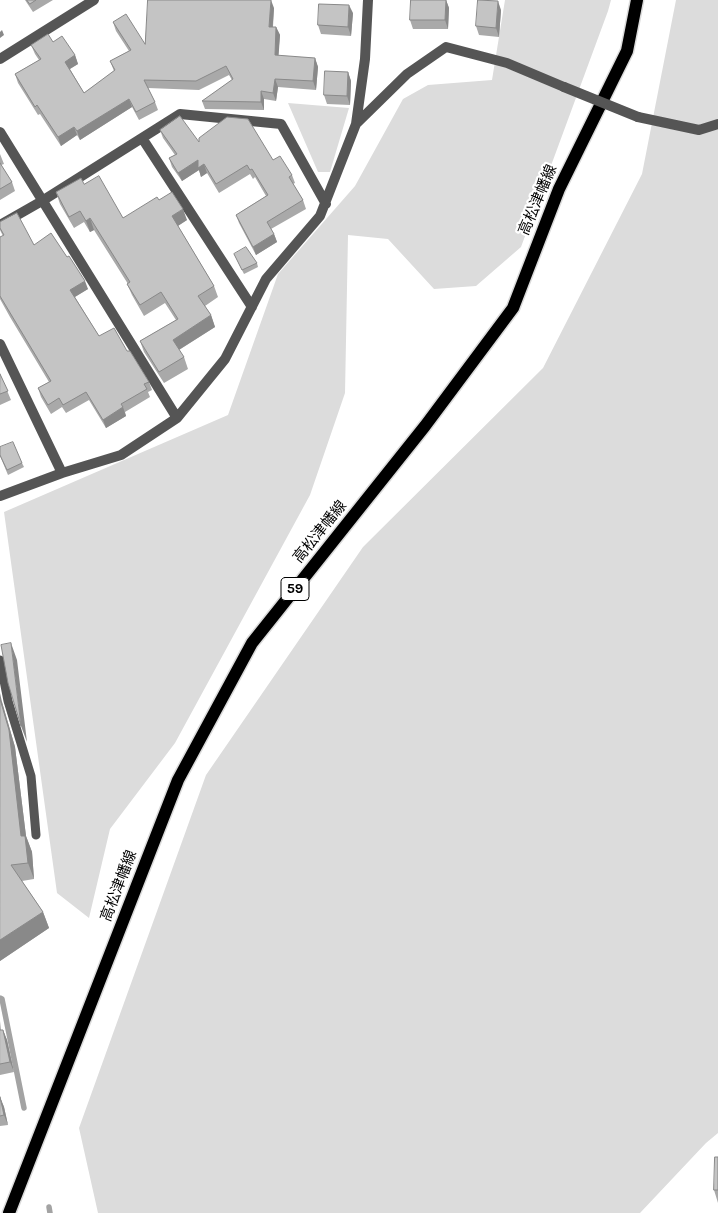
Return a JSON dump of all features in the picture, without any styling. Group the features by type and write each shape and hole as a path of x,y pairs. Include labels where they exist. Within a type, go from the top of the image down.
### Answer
{"main road":[{"name":"高松津幡線","path":"9,1213 178,780 252,643 425,426 512,308 559,189 627,51 637,0"}],"street":[{"path":"0,59 94,0"},
{"path":"0,496 62,473 121,455 177,418 225,359 266,279 320,216 326,204 356,124 365,59 368,0"},
{"path":"356,124 407,74 446,47 507,63 638,117 699,130 718,124"},
{"path":"0,225 180,114 280,124 326,204"},
{"path":"2,137 177,418"},
{"path":"142,138 252,307"},
{"path":"0,344 62,473"}],"lane":[{"path":"0,660 8,701 31,776 36,835"}],"shaded area":[{"path":"505,0 611,0 521,247 476,286 434,289 388,239 348,235 345,393 310,495 175,743 110,829 89,918 57,893 4,512 228,415 278,274 355,186 403,99 428,85 492,80"},
{"path":"676,0 718,0 718,1133 706,1143 640,1213 98,1213 79,1128 206,775 363,547 543,368 642,174"},
{"path":"288,103 349,108 330,172 318,172"}],"building":[{"path":"27,0 36,0 30,4"},
{"path":"148,0 271,0 269,27 276,27 275,55 315,58 313,81 275,79 273,93 261,91 261,102 202,101 233,79 226,66 196,81 144,80 155,102 136,112 129,99 77,131 74,127 58,137 37,105 35,107 15,74 41,59 31,45 48,34 53,42 62,36 75,55 65,62 84,93 115,70 110,61 131,50 113,22 126,14 145,44"},
{"path":"411,0 446,0 445,20 410,20"},
{"path":"478,0 498,1 496,28 476,26"},
{"path":"319,4 349,5 348,27 318,25"},
{"path":"325,71 348,72 347,96 324,95"},
{"path":"180,116 199,142 199,138 227,117 248,119 273,160 280,156 292,175 289,177 303,200 267,222 274,234 253,247 236,215 268,195 252,169 250,170 247,165 216,184 204,164 198,168 198,160 178,173 169,158 177,154 160,130"},
{"path":"0,163 12,182 0,189"},
{"path":"99,176 123,218 157,197 159,200 172,192 183,209 172,216 214,286 198,296 211,315 173,340 184,357 159,372 140,341 178,319 161,292 140,305 127,284 130,282 90,218 86,221 80,211 69,217 56,192 81,178 84,184"},
{"path":"17,213 34,245 51,233 67,257 69,256 85,281 70,290 99,336 114,328 127,351 130,351 149,382 144,384 147,389 121,404 123,407 103,420 86,392 63,405 59,398 48,405 38,388 51,381 0,296 0,237 4,235 0,228 0,222"},
{"path":"246,247 257,263 242,270 234,254"},
{"path":"0,374 8,391 0,394"},
{"path":"13,442 22,463 7,470 0,455 0,447"},
{"path":"11,643 21,726 8,683 1,645"},
{"path":"0,699 9,730 21,836 25,836 28,863 11,865 43,912 0,940"},
{"path":"0,1030 3,1030 10,1062 0,1064"},
{"path":"0,1097 4,1115 0,1116"},
{"path":"715,1157 718,1157 718,1190 714,1190"}],"waterway":[{"path":"0,998 2,999 24,1108"},
{"path":"49,1207 50,1213"}]}
